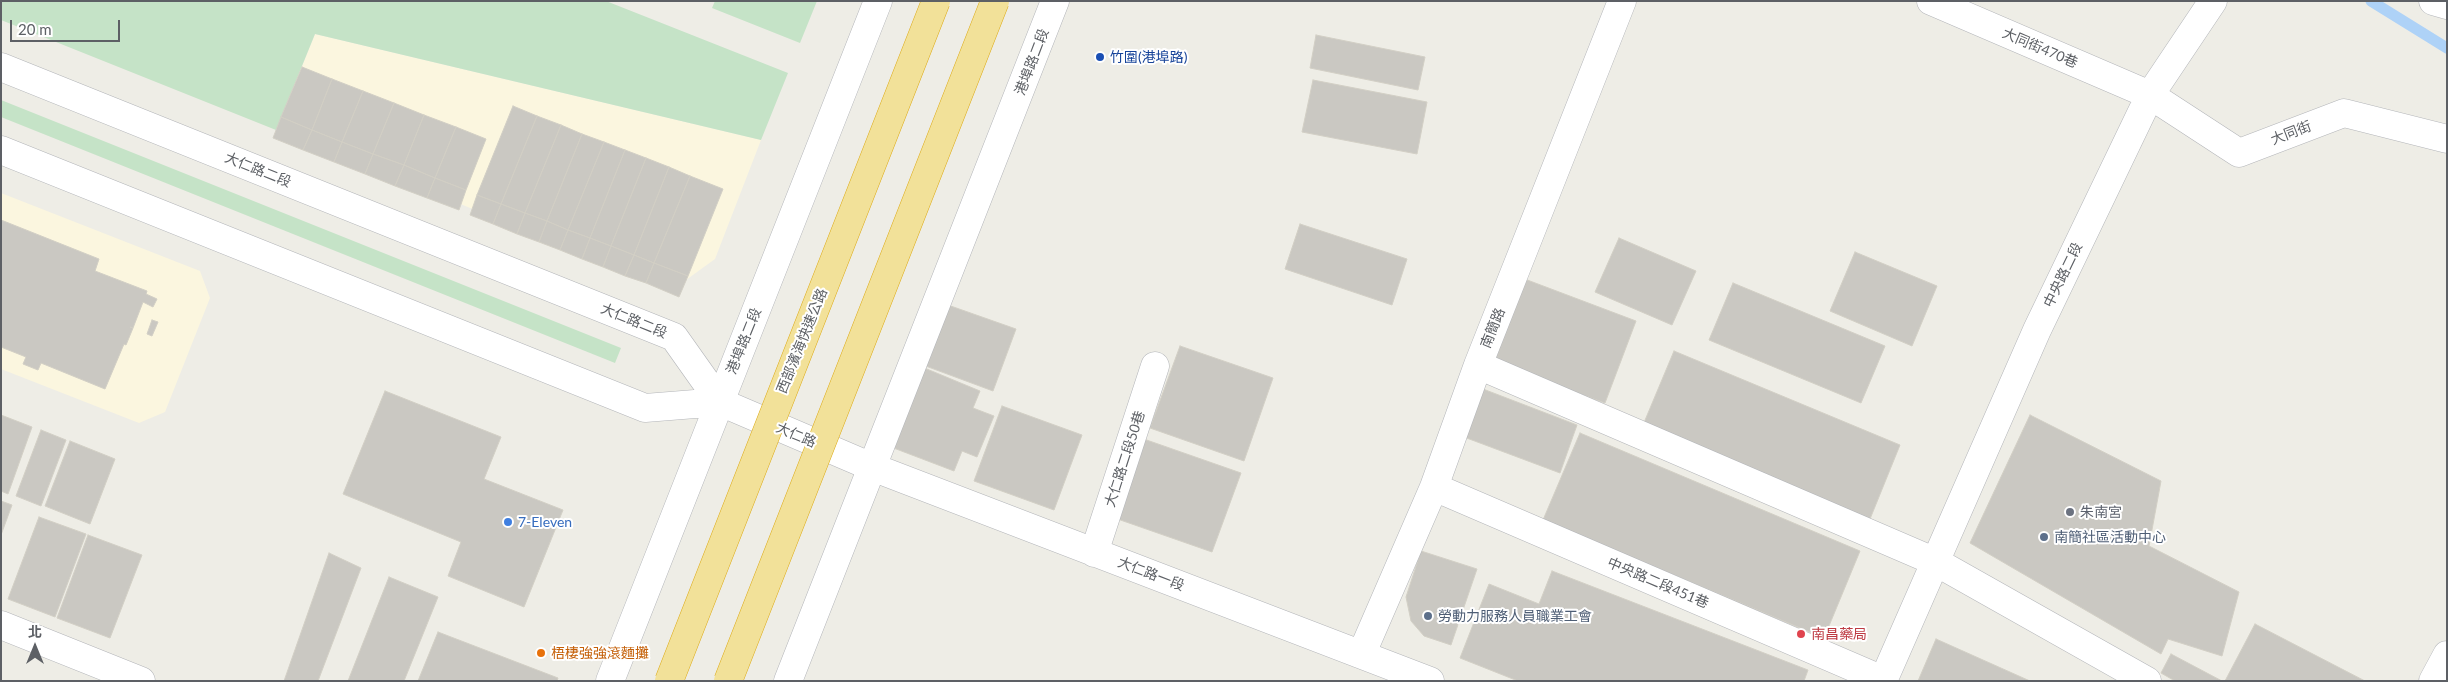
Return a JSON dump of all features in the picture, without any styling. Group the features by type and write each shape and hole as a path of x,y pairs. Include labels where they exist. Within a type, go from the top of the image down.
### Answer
{"highway":[{"name":"西部濱海快速公路","path":"668,681 936,1"},
{"path":"728,681 995,1"}],"street":[{"name":"港埠路二段","path":"610,681 878,1"},
{"name":"港埠路二段","path":"788,681 1055,1"},
{"name":"南簡路","path":"1362,653 1434,487 1478,365 1622,1"},
{"name":"大同街470巷","path":"1931,1 2150,95"},
{"name":"中央路二段","path":"1883,680 2037,330 2150,95 2213,1"},
{"path":"2433,1 2447,5"},
{"name":"大仁路二段","path":"1,67 674,337 720,402"},
{"name":"大同街","path":"2150,95 2239,153 2344,113 2447,139"},
{"path":"1,150 645,408 720,402"},
{"path":"1478,365 1936,562 2146,681"},
{"name":"大仁路二段50巷","path":"1094,553 1155,366"},
{"name":"大仁路","path":"720,402 872,467"},
{"name":"大仁路一段","path":"872,467 1094,553 1362,653 1430,681"},
{"name":"中央路二段451巷","path":"1434,487 1883,680"},
{"path":"1,625 141,681"},
{"path":"2433,681 2447,655"}],"shaded area":[{"path":"315,34 761,140 715,259 686,280 545,238 276,130"},
{"path":"1,193 200,271 210,298 165,412 139,423 1,369"}],"green space":[{"path":"1,1 606,1 788,73 761,140 315,34 276,130 1,20"},
{"path":"715,1 817,1 800,43 712,8"},
{"path":"1,100 621,348 615,363 1,117"}],"building":[{"path":"1316,35 1425,57 1418,90 1310,68"},
{"path":"302,67 332,79 312,130 281,117"},
{"path":"332,79 363,91 342,142 312,130"},
{"path":"1313,80 1427,102 1417,154 1302,132"},
{"path":"363,91 394,103 373,154 342,142"},
{"path":"394,103 424,115 404,165 373,154"},
{"path":"513,106 537,116 501,204 477,195"},
{"path":"424,115 456,127 435,178 404,165"},
{"path":"537,116 561,125 525,213 501,204"},
{"path":"281,117 312,130 303,150 273,138"},
{"path":"561,125 582,134 547,221 525,213"},
{"path":"456,127 486,139 466,190 435,178"},
{"path":"312,130 342,142 334,162 303,150"},
{"path":"582,134 604,142 568,230 547,221"},
{"path":"342,142 373,154 365,174 334,162"},
{"path":"604,142 625,150 590,238 568,230"},
{"path":"625,150 646,158 611,246 590,238"},
{"path":"373,154 404,165 395,186 365,174"},
{"path":"646,158 669,167 634,255 611,246"},
{"path":"404,165 435,178 427,198 395,186"},
{"path":"669,167 690,176 654,263 634,255"},
{"path":"690,176 723,189 688,276 654,263"},
{"path":"435,178 466,190 459,210 427,198"},
{"path":"477,195 501,204 493,224 470,215"},
{"path":"501,204 525,213 517,234 493,224"},
{"path":"525,213 547,221 539,242 517,234"},
{"path":"1,220 99,259 95,271 147,291 146,294 157,299 153,307 143,302 126,345 124,344 105,389 41,363 38,370 23,364 26,357 1,347"},
{"path":"547,221 568,230 560,250 539,242"},
{"path":"1300,224 1407,259 1392,305 1285,269"},
{"path":"568,230 590,238 582,259 560,250"},
{"path":"590,238 611,246 603,267 582,259"},
{"path":"1619,238 1696,271 1672,325 1595,292"},
{"path":"611,246 634,255 625,276 603,267"},
{"path":"1855,252 1937,286 1912,346 1830,311"},
{"path":"634,255 654,263 646,283 625,276"},
{"path":"654,263 688,276 679,297 646,283"},
{"path":"1522,278 1636,321 1605,403 1491,361"},
{"path":"1733,283 1885,346 1861,403 1709,340"},
{"path":"945,304 1016,329 993,391 923,365"},
{"path":"152,320 158,322 152,336 147,334"},
{"path":"1180,346 1273,378 1244,461 1150,428"},
{"path":"1674,351 1900,445 1870,519 1643,425"},
{"path":"922,367 980,391 973,408 994,416 977,457 962,451 954,471 891,447"},
{"path":"1483,389 1577,425 1560,473 1464,437"},
{"path":"385,391 501,437 484,479 563,510 524,607 448,576 461,542 343,494"},
{"path":"1002,406 1082,435 1054,510 974,481"},
{"path":"1,415 32,427 8,494 1,491"},
{"name":"朱南宮","path":"2030,415 2161,481 2149,546 2239,592 2222,656 2168,639 2161,654 1970,543"},
{"path":"41,430 66,440 41,506 16,496"},
{"path":"1580,433 1860,551 1824,638 1543,520"},
{"path":"1138,437 1241,473 1212,552 1109,516"},
{"path":"70,441 115,459 90,524 45,506"},
{"path":"1,501 12,505 1,535"},
{"path":"39,517 86,534 55,617 8,599"},
{"path":"88,535 142,555 110,638 57,618"},
{"path":"1421,551 1477,569 1451,645 1424,636 1411,621 1406,597"},
{"path":"329,553 361,568 318,681 284,681"},
{"path":"1552,571 1808,670 1804,681 1518,681 1460,658 1489,584 1539,604"},
{"path":"389,577 438,597 404,681 348,681"},
{"path":"2255,624 2365,681 2225,681"},
{"path":"438,632 558,678 557,681 418,681"},
{"path":"1936,639 2030,681 1918,681"},
{"path":"2171,654 2222,681 2175,681 2161,673"}],"waterway":[{"path":"2371,1 2447,48"}],"place":[{"name":"竹圍(港埠路)","path":"1100,57"},
{"name":"朱南宮","path":"2070,512"},
{"name":"7-Eleven","path":"508,522"},
{"name":"南簡社區活動中心","path":"2044,537"},
{"name":"勞動力服務人員職業工會","path":"1428,616"},
{"name":"南昌藥局","path":"1801,634"},
{"name":"梧棲強強滾麵攤","path":"541,653"}]}
